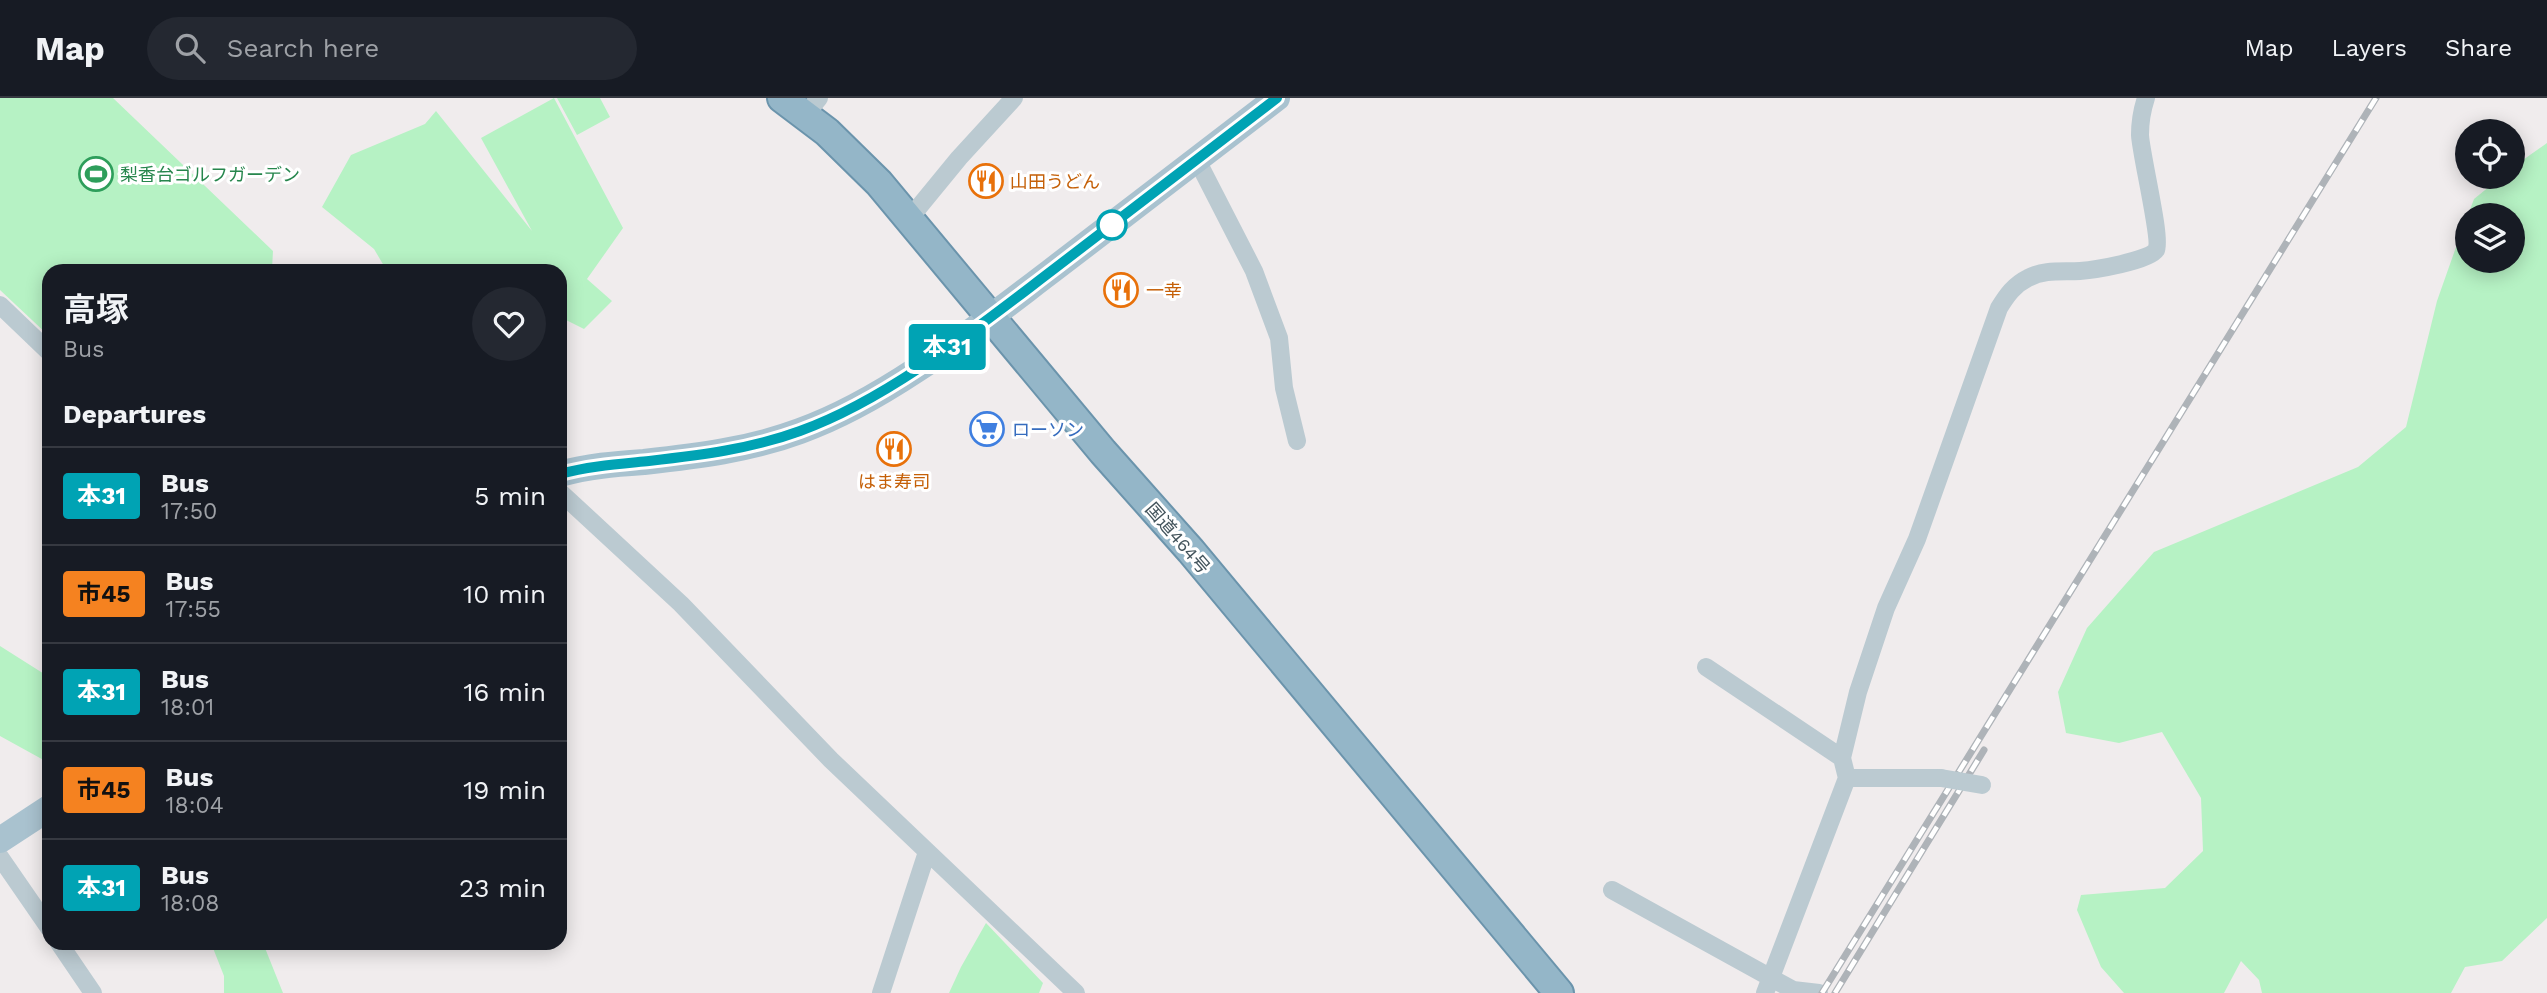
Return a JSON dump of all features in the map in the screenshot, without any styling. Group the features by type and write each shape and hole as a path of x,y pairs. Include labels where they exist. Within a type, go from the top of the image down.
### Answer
{"highway":[{"name":"国道464号","path":"782,98 812,106 1191,551 1559,993"}],"main road":[{"path":"567,473 604,465 709,454 758,445 802,430 858,404 900,379 989,317 1278,98"},
{"path":"0,840 42,813"}],"street":[{"path":"909,219 959,158 1014,98"},
{"path":"1768,985 1847,778 1842,758 1858,692 1886,608 1917,539 1999,308 2010,290 2028,278 2048,270 2082,271 2150,256 2157,248 2159,238 2147,186 2140,133 2146,98"},
{"path":"1197,160 1254,271 1279,338 1284,388 1297,441"},
{"path":"0,305 42,345"},
{"path":"567,498 681,604 831,760 1076,993"},
{"path":"1706,667 1842,758"},
{"path":"1847,778 1941,778 1982,785"},
{"path":"881,993 927,852"},
{"path":"0,857 42,919"},
{"path":"1612,890 1768,985 1819,993"},
{"path":"64,950 93,993"}],"green space":[{"name":"梨香台ゴルフガーデン","path":"0,98 113,98 273,251 272,264 42,264 42,329 0,290"},
{"path":"554,98 623,228 587,279 612,301 584,329 567,320 567,264 383,264 374,249 322,207 351,155 425,124 436,111 532,231 481,138"},
{"path":"557,98 600,98 610,117 577,135"},
{"path":"2547,143 2547,918 2502,961 2465,967 2451,993 2262,993 2259,980 2241,961 2224,993 2124,993 2101,967 2077,910 2081,895 2165,888 2203,851 2201,798 2162,732 2119,743 2066,733 2058,692 2087,628 2154,552 2358,467 2406,427 2437,301 2455,250 2455,273 2525,273 2525,203 2472,203 2486,189 2525,189 2525,159"},
{"path":"0,646 42,673 42,759 0,736"},
{"path":"986,923 1043,983 1039,993 949,993"},
{"path":"214,950 266,950 283,993 224,993 224,976"}],"railway":[{"path":"1822,993 2376,98"},
{"path":"1835,993 1984,750"}],"bus line":[{"name":"本31","path":"567,472 758,445 802,430 858,404 900,379 1004,306 1277,98"}],"place":[{"name":"梨香台ゴルフガーデン","path":"96,174"},
{"name":"山田うどん","path":"986,181"},
{"name":"一幸","path":"1121,290"},
{"name":"ローソン","path":"987,429"},
{"name":"はま寿司","path":"894,449"}]}
